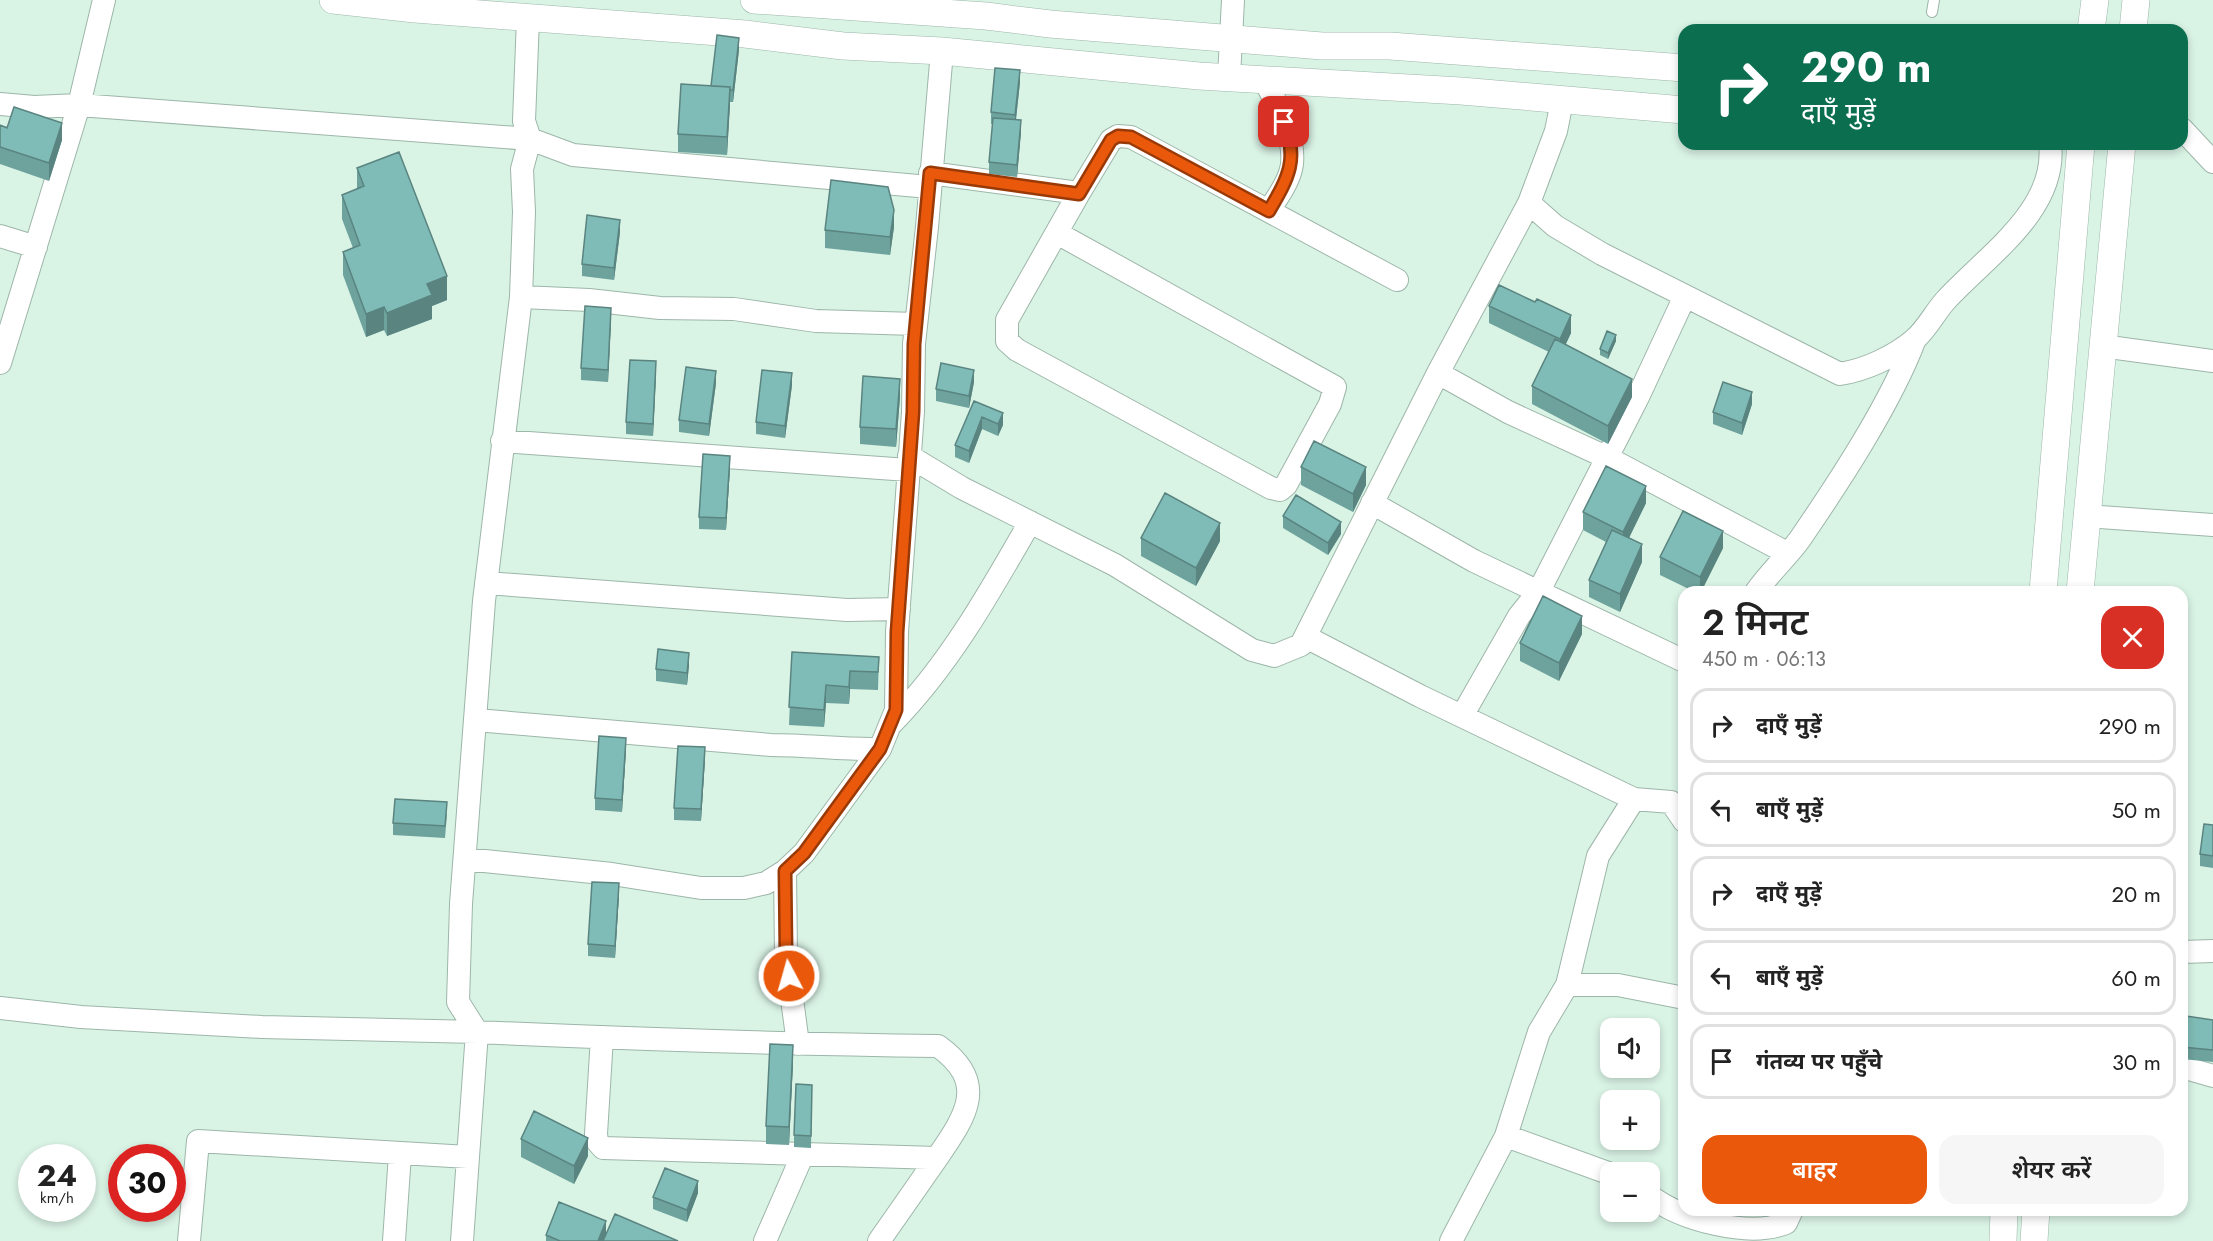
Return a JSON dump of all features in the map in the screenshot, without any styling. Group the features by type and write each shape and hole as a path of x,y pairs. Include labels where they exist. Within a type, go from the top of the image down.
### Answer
{"street":[{"path":"0,363 79,105 104,0"},
{"path":"333,0 528,18 745,34 843,46 942,51 1229,77 1461,91 1678,110"},
{"path":"754,0 986,16 1050,24 1322,46 1390,46 1678,68"},
{"path":"1229,77 1233,0"},
{"path":"2092,24 2095,0"},
{"path":"2134,24 2136,0"},
{"path":"462,1241 477,1032 458,1002 465,859 486,583 520,297 524,212 522,169 530,139 524,121 528,18"},
{"path":"465,859 612,874 701,888 744,888 766,883 785,871 804,853 880,749 896,710 898,609 916,324 942,51"},
{"path":"1264,79 1290,137 1292,164 1287,180 1269,211"},
{"path":"502,441 908,463 1115,565 1252,650 1274,656 1301,645 1306,637 1438,373 1529,203 1556,131 1562,101"},
{"path":"0,104 34,107 79,105 530,139 573,155 930,180 1079,194"},
{"path":"2188,135 2213,162"},
{"path":"1057,233 1335,387 1330,404 1286,485 1280,490 1271,488 1017,350 1007,341 1007,320 1079,194 1111,140 1118,136 1124,136 1154,149 1397,280"},
{"path":"1761,586 1798,541 1849,462 1903,371 1915,339 1945,300 2002,244 2029,212 2040,195 2048,174 2050,150"},
{"path":"2044,586 2080,150"},
{"path":"2080,586 2121,150"},
{"path":"1529,203 1555,226 1576,240 1840,374 1862,370 1915,339"},
{"path":"0,236 36,247"},
{"path":"1462,716 1519,616 1539,591 1608,458 1685,296"},
{"path":"520,297 589,300 660,308 734,309 816,321 916,324"},
{"path":"2102,346 2213,360"},
{"path":"1438,373 1508,412 1608,458 1787,552"},
{"path":"1372,503 1474,561 1678,658"},
{"path":"2086,516 2213,525"},
{"path":"890,724 908,707 964,633 1030,522"},
{"path":"486,583 847,610 898,609"},
{"path":"1306,637 1634,799 1678,796"},
{"path":"476,720 670,735 711,741 818,745 847,750 880,749"},
{"path":"1451,1241 1506,1136 1539,1032 1567,985 1598,856 1634,799"},
{"path":"785,871 786,954 798,1044"},
{"path":"2188,954 2213,951"},
{"path":"1567,985 1618,985 1678,997"},
{"path":"0,1008 81,1017 262,1027 477,1032 798,1044 938,1046 950,1054 960,1067 968,1086 969,1101 963,1120 879,1241"},
{"path":"602,1037 596,1134 597,1141 603,1148 937,1158"},
{"path":"2188,1069 2213,1076"},
{"path":"1506,1136 1600,1170"},
{"path":"189,1241 198,1141 468,1156"},
{"path":"394,1241 400,1154"},
{"path":"765,1241 803,1154"},
{"path":"1660,1201 1678,1210"},
{"path":"1692,1216 1729,1227 1771,1229 1786,1223 1789,1216"},
{"path":"2003,1241 2004,1216"},
{"path":"2034,1241 2036,1216"}],"lane":[{"path":"1932,12 1934,0"}],"building":[{"path":"717,35 739,38 733,90 730,90 730,87 711,86"},
{"path":"995,68 1020,70 1015,115 991,112"},
{"path":"681,84 730,87 727,137 678,134"},
{"path":"14,107 62,123 49,163 0,147 0,125 7,128"},
{"path":"993,118 1021,120 1017,165 989,162"},
{"path":"399,152 447,276 427,284 432,295 387,313 384,307 366,314 343,252 360,245 342,195 364,186 357,168"},
{"path":"831,180 888,187 894,210 890,237 825,230"},
{"path":"587,215 620,220 614,268 582,264"},
{"path":"1499,285 1535,302 1537,299 1571,315 1560,339 1489,306"},
{"path":"585,306 611,308 608,370 581,368"},
{"path":"1607,331 1616,335 1608,353 1600,349"},
{"path":"1555,339 1632,379 1608,426 1532,386"},
{"path":"630,360 656,361 653,424 626,422"},
{"path":"941,363 974,370 969,396 936,389"},
{"path":"686,367 716,371 709,424 679,420"},
{"path":"762,370 792,373 785,426 756,422"},
{"path":"863,376 900,379 896,429 860,427"},
{"path":"1723,382 1752,392 1742,423 1713,412"},
{"path":"974,401 1003,413 998,424 982,417 969,451 955,445"},
{"path":"1314,441 1366,467 1353,494 1301,467"},
{"path":"703,454 730,456 726,518 699,517"},
{"path":"1606,466 1646,486 1623,532 1583,512"},
{"path":"1165,493 1220,523 1196,568 1141,538"},
{"path":"1296,495 1341,522 1328,543 1283,516"},
{"path":"1683,511 1723,531 1700,577 1660,557"},
{"path":"1612,530 1642,544 1620,594 1589,580"},
{"path":"1543,596 1582,616 1559,663 1520,643"},
{"path":"658,649 689,653 687,673 656,669"},
{"path":"792,652 879,657 878,672 850,671 849,687 826,685 824,710 789,707"},
{"path":"599,736 626,738 622,800 595,798"},
{"path":"678,746 705,747 701,809 674,808"},
{"path":"395,799 447,802 445,826 393,823"},
{"path":"2204,824 2213,825 2213,856 2200,854"},
{"path":"592,882 619,883 615,946 588,944"},
{"path":"2188,1016 2213,1020 2213,1050 2188,1048"},
{"path":"770,1044 793,1045 789,1127 766,1126"},
{"path":"796,1084 812,1085 811,1136 794,1135"},
{"path":"534,1111 588,1138 574,1166 521,1139"},
{"path":"665,1168 698,1181 687,1210 653,1197"},
{"path":"559,1202 606,1221 598,1241 560,1241 546,1235"},
{"path":"615,1214 678,1241 603,1241"}],"route":[{"path":"789,976 786,954 785,871 804,853 880,749 896,710 897,632 913,412 914,344 927,227 930,173 1079,194 1111,140 1118,136 1131,137 1269,211 1287,180 1292,164 1290,137 1284,122"}]}
